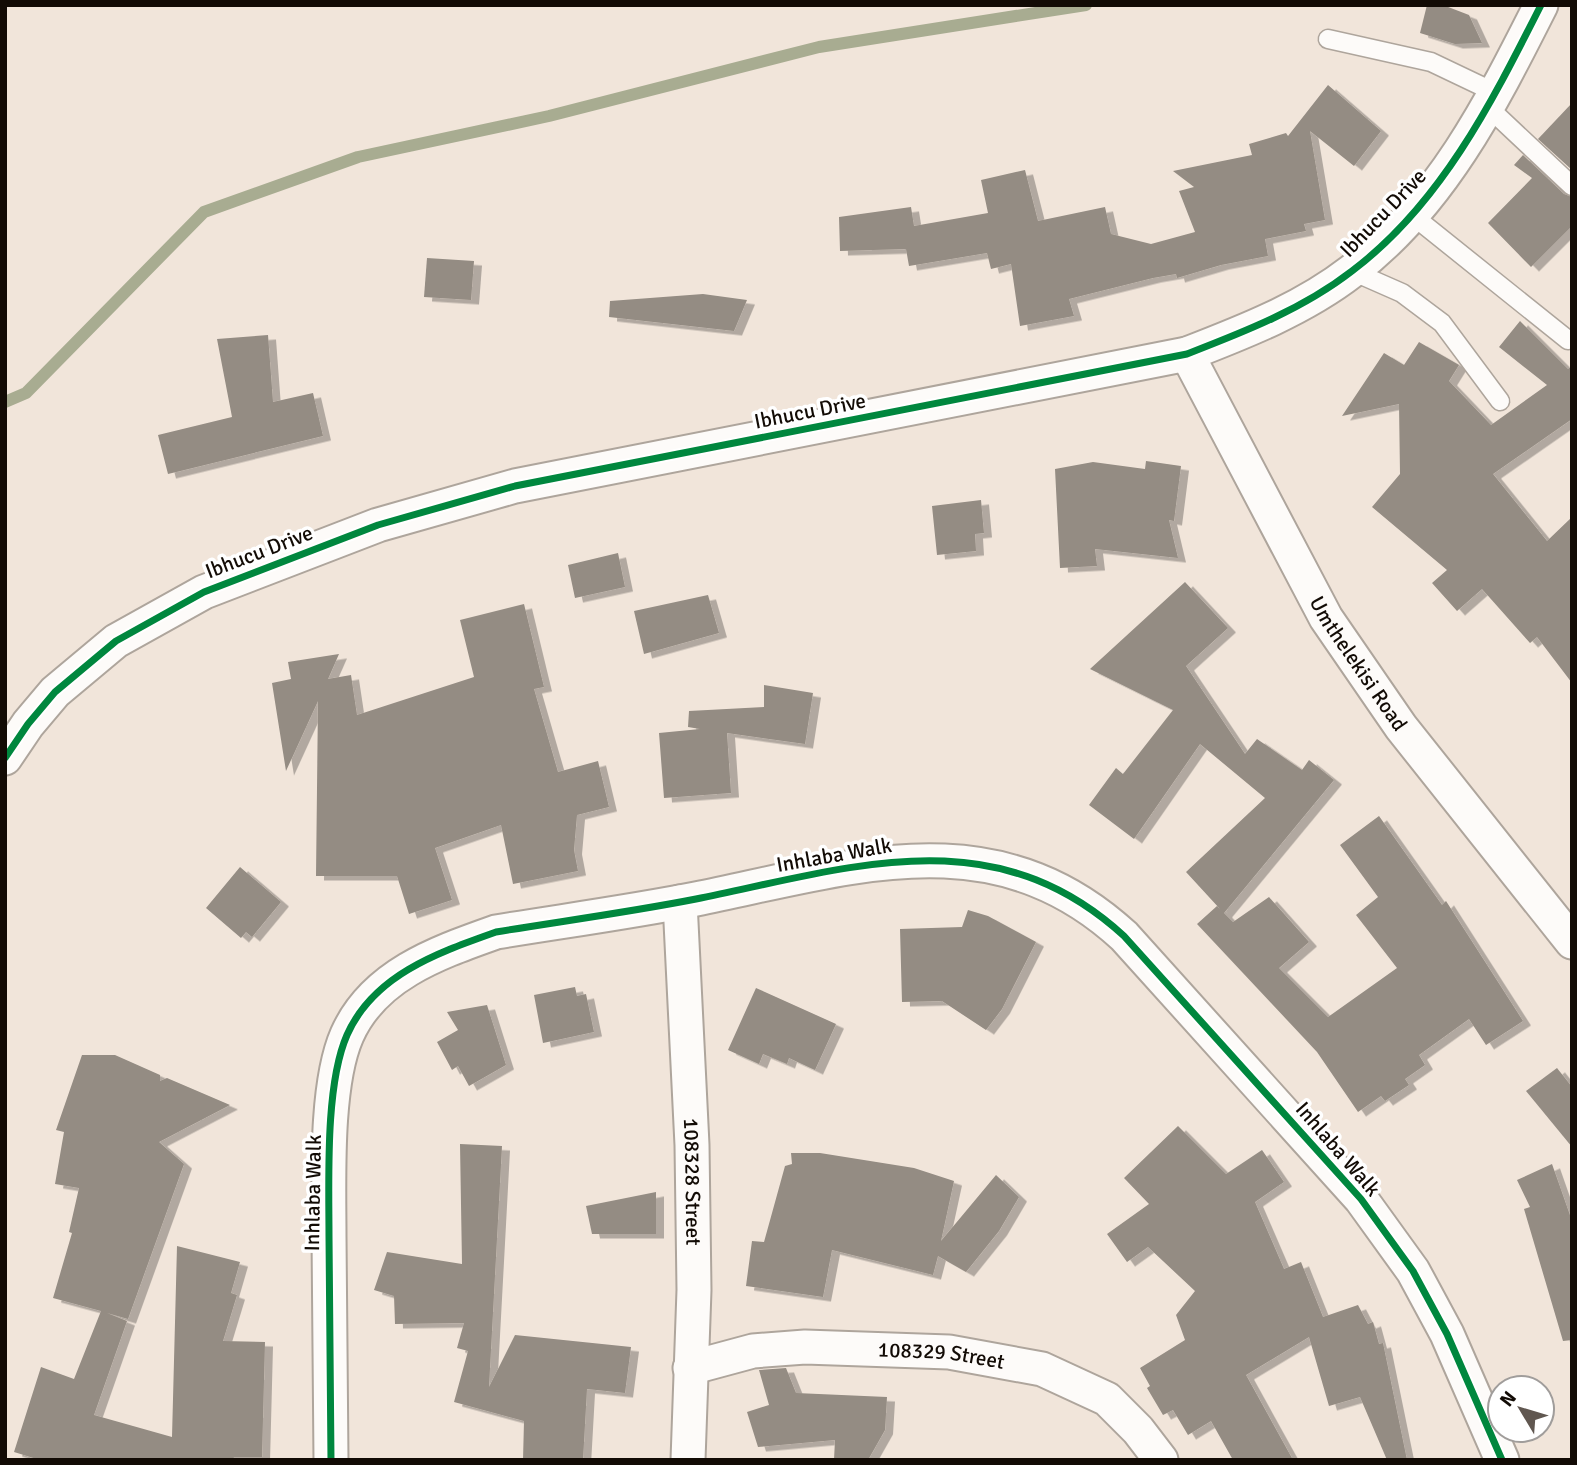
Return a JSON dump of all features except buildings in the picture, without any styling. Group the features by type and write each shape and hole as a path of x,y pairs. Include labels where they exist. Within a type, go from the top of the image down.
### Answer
{"street":[{"name":"Ibhucu Drive","path":"5,758 27,724 55,692 116,641 204,592 378,525 515,486 1187,354 1277,317 1352,271 1412,215 1466,146 1541,5"},
{"name":"Umthelekisi Road","path":"1187,354 1326,618 1401,727 1572,942"},
{"name":"Inhlaba Walk","path":"331,1460 329,1146 337,1079 347,1035 372,1000 402,971 437,953 496,932 680,902 840,870 919,858 997,867 1031,876 1080,901 1124,936 1361,1199 1426,1292 1502,1460"},
{"name":"108328 Street","path":"680,902 692,1145 694,1290 688,1460"},
{"name":"108329 Street","path":"690,1368 754,1351 805,1346 949,1352 1042,1369 1107,1399 1138,1430 1161,1460"}],"lane":[{"path":"1328,39 1431,62 1492,100 1572,186"},
{"path":"1412,215 1568,340"},
{"path":"1352,271 1402,293 1442,323 1500,401"}],"waterway":[{"path":"5,402 26,393 204,212 358,157 549,116 819,47 1086,5"}],"cycle path":[{"path":"5,758 28,724 55,692 116,641 204,592 378,525 515,486 1187,354 1272,318 1333,285 1384,244 1412,215 1462,149 1541,5"},
{"path":"331,1460 329,1188 332,1106 340,1056 347,1035 374,996 391,981 431,957 496,932 671,904 865,865 919,861 972,863 1024,875 1074,899 1124,936 1361,1199 1413,1271 1447,1334 1502,1460"}]}
